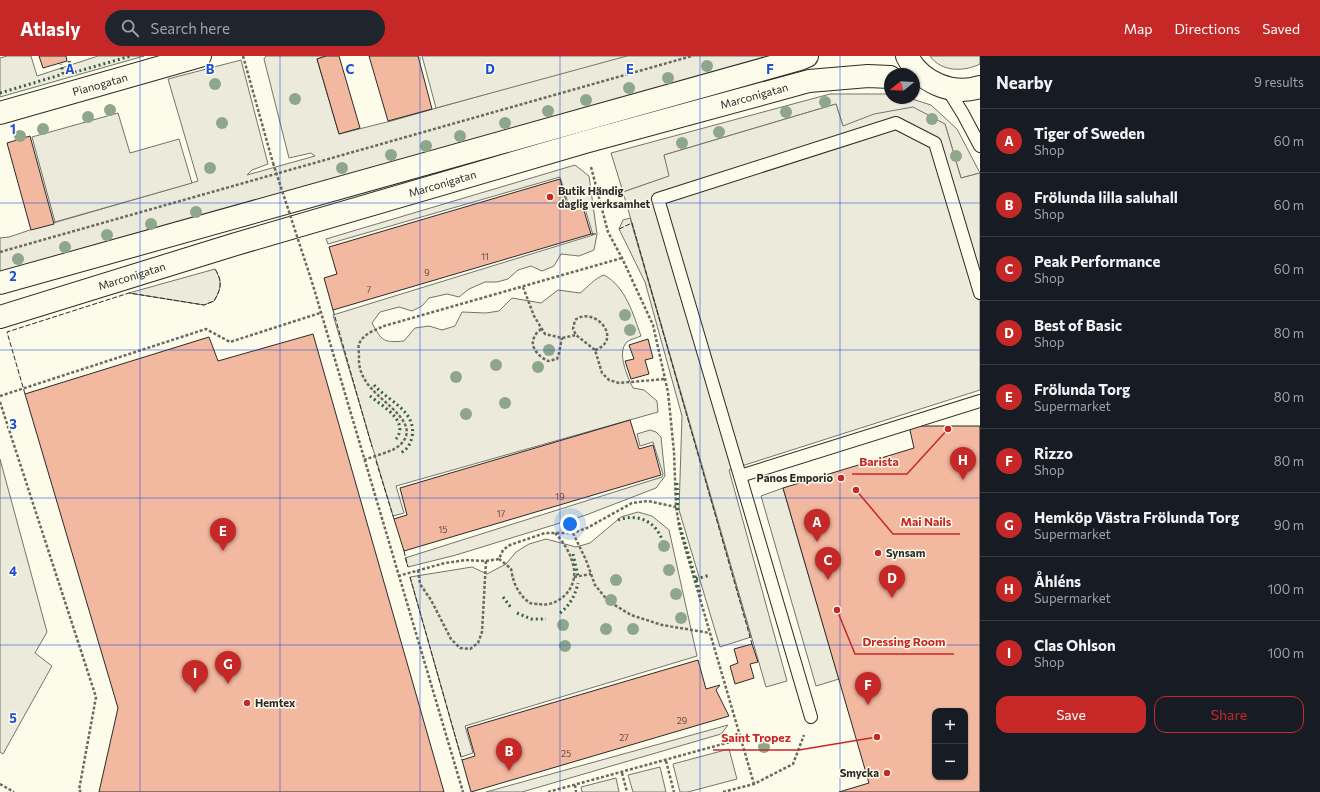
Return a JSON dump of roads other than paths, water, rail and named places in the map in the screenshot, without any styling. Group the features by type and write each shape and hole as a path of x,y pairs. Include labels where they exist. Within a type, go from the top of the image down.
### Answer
{"street":[{"name":"Pianogatan","path":"0,113 200,56"},
{"name":"Marconigatan","path":"0,283 572,124 807,56"},
{"path":"907,56 915,68"},
{"name":"Marconigatan","path":"0,317 228,246 592,139 809,81 868,76 884,77"},
{"path":"920,77 947,88 961,90 980,87"}],"lane":[{"path":"947,88 980,146"},
{"path":"811,717 658,199 896,123 935,143 980,293"},
{"path":"740,476 980,401"}],"place":[{"name":"Butik Händig daglig verksamhet","path":"550,197"},
{"name":"Barista","path":"948,429"},
{"name":"Panos Emporio","path":"841,478"},
{"name":"Åhléns","path":"963,480"},
{"name":"Mai Nails","path":"856,490"},
{"name":"Tiger of Sweden","path":"817,542"},
{"name":"Frölunda Torg","path":"223,551"},
{"name":"Synsam","path":"878,553"},
{"name":"Peak Performance","path":"828,580"},
{"name":"Best of Basic","path":"892,598"},
{"name":"Dressing Room","path":"837,610"},
{"name":"Hemköp Västra Frölunda Torg","path":"228,684"},
{"name":"Clas Ohlson","path":"195,693"},
{"name":"Hemtex","path":"247,703"},
{"name":"Rizzo","path":"868,705"},
{"name":"Saint Tropez","path":"877,737"},
{"name":"Frölunda lilla saluhall","path":"509,771"},
{"name":"Smycka","path":"887,773"}]}
